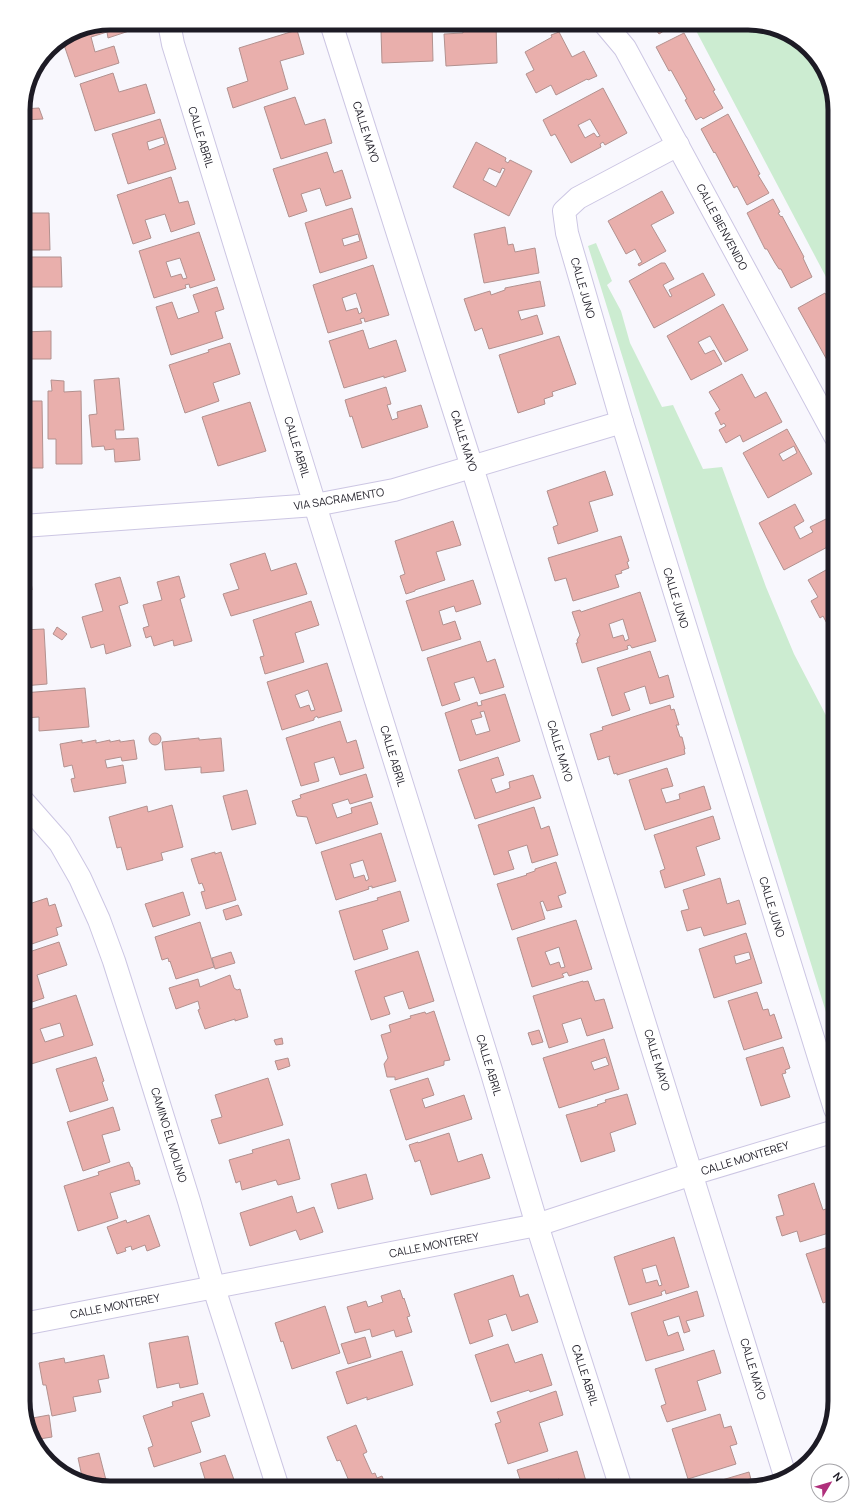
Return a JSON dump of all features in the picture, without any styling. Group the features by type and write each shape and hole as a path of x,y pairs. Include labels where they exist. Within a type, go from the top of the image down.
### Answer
{"street":[{"name":"CALLE ABRIL","path":"170,30 173,44 314,505 491,1070 537,1225 619,1481"},
{"name":"CALLE MAYO","path":"333,30 472,467 784,1473"},
{"name":"CALLE BIENVENIDO","path":"610,30 625,48 828,423"},
{"name":"CALLE JUNO","path":"678,145 578,198 564,211 567,233 622,422 828,1086"},
{"name":"VIA SACRAMENTO","path":"30,525 314,505 394,490 622,422"},
{"name":"CAMINO EL MOLINO","path":"30,809 60,843 80,878 99,920 114,961 171,1141 214,1288 276,1481"},
{"name":"CALLE MONTEREY","path":"30,1323 537,1225 692,1174 828,1133"}],"green space":[{"path":"696,30 753,30 774,34 793,43 815,65 824,84 828,105 828,281"},
{"path":"596,243 612,281 607,285 621,311 630,343 662,407 673,405 703,469 722,467 766,587 794,654 828,719 828,1018 588,246"}],"building":[{"path":"132,30 108,38 107,32 91,37 95,52 114,46 119,63 75,77 64,44 65,43 79,36 99,31"},
{"path":"297,30 304,54 280,61 288,89 233,108 227,88 248,81 239,48"},
{"path":"432,30 433,61 382,63 381,31"},
{"path":"463,30 496,30 497,63 446,66 444,34 463,33"},
{"path":"656,30 665,30 659,34"},
{"path":"559,32 572,57 584,51 597,76 588,80 587,79 556,95 551,85 536,93 526,74 534,70 525,52 552,37 551,35"},
{"path":"684,33 715,90 713,91 723,108 703,119 701,117 696,120 685,100 687,99 656,47"},
{"path":"113,73 119,92 146,84 155,113 95,131 80,84"},
{"path":"603,88 627,133 605,145 603,142 600,144 601,147 571,163 555,134 551,136 543,120","holes":["590,119 600,136 597,137 594,133 585,138 578,125"]},
{"path":"295,97 305,125 325,119 332,143 281,159 264,107"},
{"path":"39,108 43,119 30,120 30,109"},
{"path":"728,114 760,174 758,175 769,193 747,205 737,186 734,188 701,129"},
{"path":"160,119 176,169 128,184 112,134","holes":["163,137 165,144 149,150 147,142"]},
{"path":"476,142 506,158 505,161 508,163 510,160 532,171 509,216 453,187","holes":["489,168 500,173 502,168 505,169 496,187 483,180"]},
{"path":"327,152 334,173 342,170 351,198 326,206 320,188 301,194 307,211 289,217 273,169"},
{"path":"171,177 179,203 188,201 195,224 171,232 165,214 145,220 151,238 133,244 117,195"},
{"path":"662,191 674,213 651,225 666,251 639,266 638,264 642,262 635,249 626,254 608,221"},
{"path":"773,199 780,212 778,213 781,217 782,216 804,257 803,258 812,277 791,288 781,269 779,269 767,249 765,249 747,213"},
{"path":"352,208 367,258 320,273 305,223","holes":["358,234 360,241 344,246 342,239"]},
{"path":"30,213 49,213 50,250 30,250"},
{"path":"505,227 508,245 513,244 515,252 535,248 539,273 484,283 474,234"},
{"path":"199,232 215,280 190,288 189,284 185,285 186,288 154,298 139,251","holes":["180,258 187,278 183,279 181,274 171,277 166,262"]},
{"path":"30,257 61,257 62,287 30,287"},
{"path":"661,263 665,263 674,279 663,285 670,297 672,296 669,290 703,273 715,295 654,328 629,281"},
{"path":"373,265 389,315 365,322 364,318 360,319 362,323 328,333 313,285","holes":["356,293 362,312 359,314 357,308 346,311 342,298"]},
{"path":"540,281 545,306 518,311 521,320 537,315 543,334 489,349 482,328 475,331 464,299 490,291 491,295 505,290 505,288"},
{"path":"217,287 224,309 215,312 223,338 171,355 156,307 172,302 178,319 199,312 193,295"},
{"path":"825,293 828,298 828,360 827,360 798,308"},
{"path":"723,304 748,350 725,362 710,336 698,342 705,354 714,350 722,364 691,380 667,336"},
{"path":"363,330 369,349 396,340 406,371 344,388 329,341"},
{"path":"51,331 51,359 30,359 30,332"},
{"path":"559,336 576,384 552,392 553,396 544,399 545,404 518,413 499,355"},
{"path":"230,343 240,374 213,383 219,401 185,413 169,365 209,352 208,350"},
{"path":"742,374 755,398 766,392 782,422 743,442 740,435 726,443 719,430 726,426 724,423 721,425 715,413 720,410 709,392"},
{"path":"119,378 124,430 115,430 116,439 138,438 140,460 115,462 114,449 105,450 104,446 92,447 89,415 97,414 94,380"},
{"path":"51,380 64,381 64,392 81,391 82,464 56,464 56,439 48,439 48,391 52,391"},
{"path":"386,387 391,404 387,405 392,420 398,418 397,412 421,405 428,427 362,448 352,416 350,417 345,400"},
{"path":"30,401 42,401 43,468 30,468"},
{"path":"250,402 266,451 218,466 202,417"},
{"path":"787,429 812,474 768,498 743,453","holes":["794,446 797,453 783,461 779,454"]},
{"path":"605,471 613,495 589,502 598,531 558,544 553,527 558,525 547,491"},
{"path":"795,504 804,521 794,527 800,539 813,532 810,527 828,518 828,547 784,570 759,523"},
{"path":"453,521 461,545 436,552 445,580 406,594 400,576 405,574 395,541"},
{"path":"621,536 629,561 627,562 629,568 621,571 622,573 615,575 619,587 573,601 566,578 555,581 548,558"},
{"path":"265,553 271,571 296,563 307,594 231,616 223,594 239,589 230,564"},
{"path":"828,569 828,625 823,616 820,618 811,601 818,597 808,580"},
{"path":"30,571 32,590 30,590"},
{"path":"179,576 185,597 180,599 192,641 174,646 173,640 154,646 151,636 146,638 143,628 149,626 143,605 162,600 157,582"},
{"path":"120,577 128,603 119,606 131,646 106,654 104,644 91,648 82,617 103,611 95,584"},
{"path":"473,580 481,604 456,612 454,606 439,611 443,625 455,621 461,639 422,651 406,601"},
{"path":"640,592 656,641 632,648 630,645 627,646 628,649 582,663 576,643 578,643 577,640 580,635 572,612 580,610 581,612","holes":["623,619 629,639 625,641 623,635 613,638 609,624"]},
{"path":"311,601 319,625 295,633 304,662 265,674 260,657 264,656 253,620"},
{"path":"57,627 67,634 62,640 53,634"},
{"path":"44,629 47,684 30,685 30,630"},
{"path":"480,641 487,662 495,659 504,687 480,694 474,677 454,683 460,700 442,706 427,658"},
{"path":"650,651 659,678 668,675 674,697 650,704 645,686 624,693 630,710 612,716 597,668"},
{"path":"327,663 342,711 318,718 317,716 314,720 282,730 267,682","holes":["308,690 315,710 311,711 309,705 300,708 295,695"]},
{"path":"85,688 89,727 39,731 39,717 30,718 30,692"},
{"path":"505,694 520,741 460,761 445,713 477,702 478,706 482,705 481,701","holes":["484,711 490,731 476,735 471,720 482,717 480,712"]},
{"path":"670,705 671,710 674,709 679,725 676,725 680,737 682,737 685,754 617,775 617,773 614,774 609,758 610,756 598,760 590,734 603,730 602,727"},
{"path":"340,721 347,743 356,740 364,768 340,775 334,757 314,763 319,781 301,786 286,738"},
{"path":"153,733 157,733 161,739 157,745 153,745 149,741 149,737"},
{"path":"199,738 199,740 221,738 224,771 201,773 201,767 165,770 162,742"},
{"path":"82,740 82,743 96,740 96,743 110,740 110,742 120,740 120,742 134,740 137,759 122,761 121,757 105,760 107,768 123,765 126,783 74,792 71,779 75,778 72,765 64,767 60,744"},
{"path":"498,757 504,775 491,779 496,793 510,788 509,782 533,775 541,798 475,819 458,770"},
{"path":"667,768 673,786 661,789 666,803 680,799 679,794 704,786 711,809 645,830 629,780"},
{"path":"366,774 373,797 350,804 348,799 332,804 337,818 352,813 351,808 371,802 378,824 316,844 307,817 297,816 292,801 301,798 300,795"},
{"path":"247,790 256,824 232,830 223,796"},
{"path":"172,805 183,847 161,853 163,860 127,870 121,847 117,848 109,817 147,806 148,812"},
{"path":"534,807 541,829 549,826 558,855 532,863 527,845 508,851 514,869 494,875 478,825"},
{"path":"713,816 720,839 696,847 705,875 665,888 660,871 665,869 654,835"},
{"path":"381,833 396,881 372,888 372,886 368,887 369,889 336,900 321,852","holes":["363,860 369,879 366,881 364,875 354,878 350,864"]},
{"path":"215,852 215,854 221,852 236,900 206,909 201,892 205,891 202,883 199,884 191,859"},
{"path":"556,862 566,893 558,896 562,907 547,911 543,901 540,902 545,919 512,930 497,884 527,875 526,874 535,871 535,869"},
{"path":"720,878 727,904 739,900 746,924 704,936 701,927 687,931 681,911 689,909 683,890"},
{"path":"400,891 409,921 382,930 388,949 354,960 339,911 378,900 377,898"},
{"path":"183,892 190,915 153,927 145,904"},
{"path":"47,898 49,906 55,904 62,926 56,928 58,935 30,945 30,904"},
{"path":"238,905 242,915 226,920 223,910"},
{"path":"576,920 592,969 569,976 567,972 562,974 564,977 532,987 517,938","holes":["559,947 565,967 561,968 559,962 550,965 545,952"]},
{"path":"200,922 214,967 176,979 168,958 162,960 155,937"},
{"path":"746,933 762,983 714,998 699,949","holes":["749,952 751,959 736,964 734,956"]},
{"path":"59,942 67,965 37,975 44,998 30,1003 30,952"},
{"path":"418,951 434,1001 409,1009 403,991 384,997 390,1014 371,1020 355,971"},
{"path":"231,952 235,963 215,969 212,958"},
{"path":"230,975 234,988 237,990 240,989 248,1017 235,1021 235,1019 205,1029 198,1010 200,1009 198,1001 176,1009 169,988 198,979 200,987"},
{"path":"583,981 588,981 595,1001 604,999 613,1028 587,1036 581,1018 562,1024 568,1042 549,1048 533,996"},
{"path":"757,992 763,1010 768,1009 770,1016 774,1014 782,1038 744,1050 728,1001"},
{"path":"76,995 93,1045 30,1064 30,1010","holes":["60,1023 64,1036 45,1042 40,1029"]},
{"path":"434,1011 450,1060 444,1061 444,1065 395,1080 395,1077 387,1077 384,1064 388,1058 381,1035 391,1032 389,1025 411,1018 410,1016 425,1012 426,1014"},
{"path":"539,1030 543,1042 532,1045 528,1033"},
{"path":"282,1038 283,1044 276,1045 274,1040"},
{"path":"604,1039 619,1089 559,1108 543,1058","holes":["606,1057 609,1065 594,1070 591,1062"]},
{"path":"783,1047 790,1068 785,1070 786,1073 782,1074 790,1097 761,1106 746,1058"},
{"path":"96,1057 104,1081 102,1082 108,1100 70,1112 56,1069"},
{"path":"288,1058 290,1066 278,1070 275,1061"},
{"path":"268,1078 283,1125 219,1144 211,1120 222,1117 215,1095"},
{"path":"428,1078 434,1095 422,1099 425,1108 464,1095 472,1119 406,1140 390,1090"},
{"path":"627,1094 636,1124 610,1133 615,1151 581,1162 566,1115 598,1106 597,1105 606,1102 605,1100"},
{"path":"113,1107 120,1130 102,1135 110,1162 83,1171 67,1122"},
{"path":"449,1133 458,1162 482,1154 490,1178 431,1195 420,1160 415,1162 409,1145"},
{"path":"289,1139 300,1179 278,1185 276,1180 242,1190 240,1181 236,1183 229,1160 253,1153 252,1150"},
{"path":"129,1162 132,1167 135,1181 139,1180 140,1184 110,1193 118,1218 78,1231 64,1186 99,1175 98,1172"},
{"path":"366,1174 373,1199 338,1209 331,1184"},
{"path":"814,1183 823,1210 828,1208 828,1233 800,1242 797,1231 782,1236 776,1217 784,1215 778,1195"},
{"path":"292,1196 297,1213 314,1207 323,1232 300,1240 296,1230 250,1246 240,1213"},
{"path":"149,1215 160,1246 147,1251 145,1245 132,1250 131,1246 125,1248 126,1251 117,1254 107,1227 126,1220 127,1223"},
{"path":"674,1237 689,1287 666,1294 665,1290 661,1292 662,1295 629,1305 614,1257","holes":["656,1265 662,1285 659,1286 657,1280 646,1283 642,1269"]},
{"path":"828,1247 828,1301 823,1303 806,1254"},
{"path":"513,1275 520,1297 528,1294 538,1322 512,1331 506,1314 488,1320 493,1336 470,1344 454,1294"},
{"path":"400,1290 410,1316 407,1317 412,1332 396,1337 394,1330 372,1337 370,1329 355,1333 347,1307 366,1301 368,1307 383,1302 381,1296"},
{"path":"697,1291 704,1316 686,1321 690,1331 684,1333 679,1316 663,1321 668,1336 678,1332 684,1350 646,1361 631,1313"},
{"path":"325,1306 340,1353 292,1369 283,1341 281,1342 275,1323"},
{"path":"188,1336 198,1384 180,1388 179,1383 157,1388 149,1343"},
{"path":"365,1337 371,1357 348,1364 341,1344"},
{"path":"508,1344 515,1363 542,1354 552,1385 530,1392 529,1390 491,1402 475,1355"},
{"path":"714,1350 721,1373 697,1381 706,1410 667,1422 661,1406 666,1404 655,1369"},
{"path":"402,1351 413,1385 367,1400 367,1397 347,1404 336,1372"},
{"path":"104,1355 109,1378 98,1380 101,1392 73,1397 76,1411 52,1416 46,1385 43,1385 39,1363 64,1358 65,1363"},
{"path":"556,1391 563,1415 539,1423 548,1451 508,1464 495,1424 501,1422 497,1412"},
{"path":"203,1393 210,1416 191,1422 201,1452 154,1467 148,1448 153,1446 143,1416 173,1406 172,1402"},
{"path":"720,1414 724,1428 731,1426 737,1444 730,1446 736,1464 688,1479 672,1429"},
{"path":"49,1415 52,1437 39,1439 34,1427 32,1418"},
{"path":"356,1425 367,1452 363,1454 372,1474 375,1473 377,1478 382,1476 384,1481 349,1481 340,1460 337,1461 327,1437"},
{"path":"577,1451 586,1481 560,1481 559,1479 554,1481 521,1481 517,1470"},
{"path":"99,1453 106,1481 82,1476 78,1458"},
{"path":"225,1455 234,1481 206,1481 200,1463"},
{"path":"749,1472 751,1481 748,1481 719,1481"}]}
